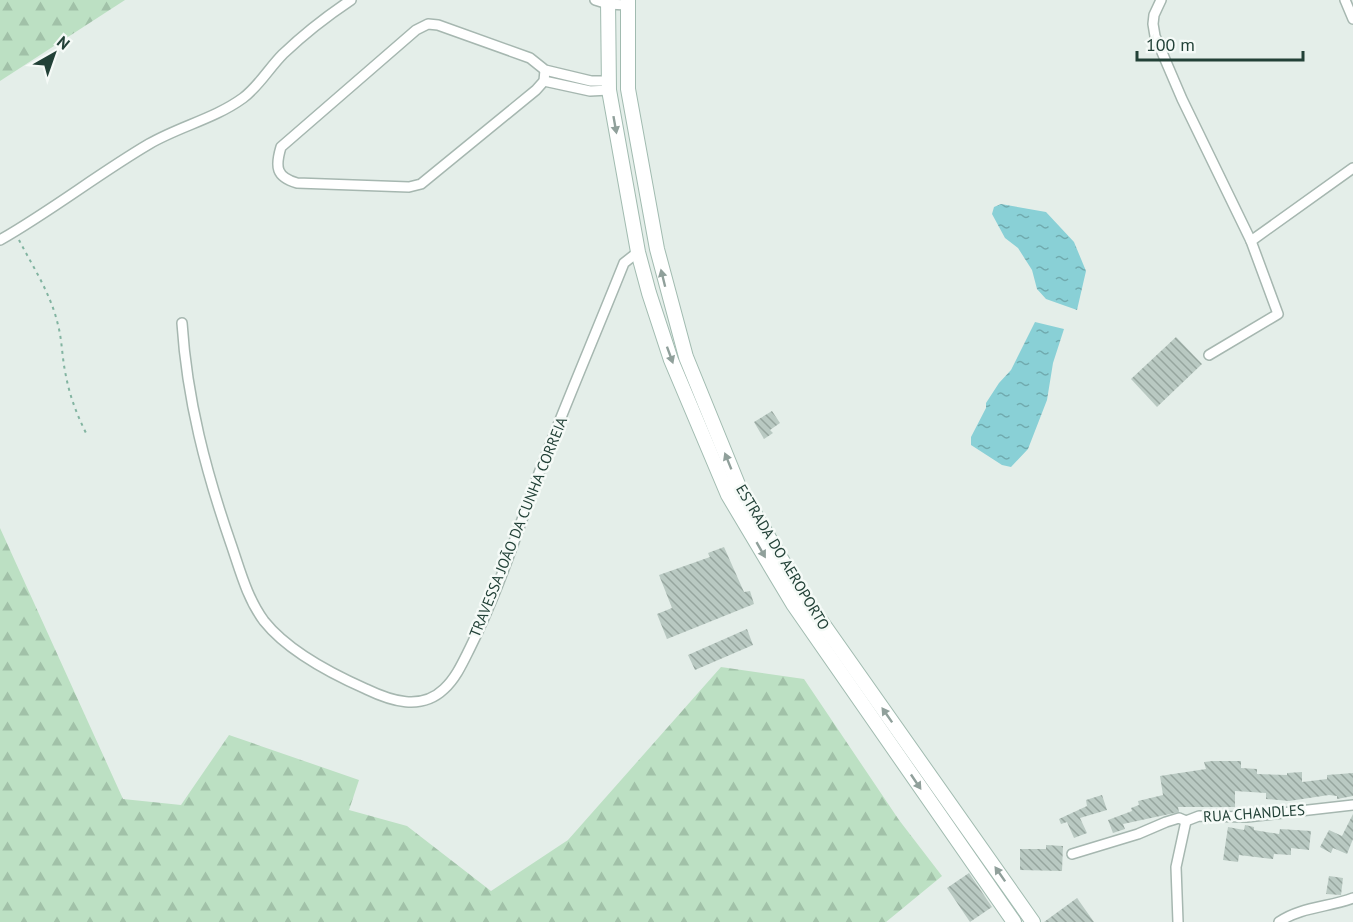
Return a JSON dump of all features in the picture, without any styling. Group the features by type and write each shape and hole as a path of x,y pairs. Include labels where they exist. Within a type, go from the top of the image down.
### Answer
{"main road":[{"name":"ESTRADA DO AEROPORTO","path":"604,1 609,85 638,252 671,360 728,495 793,604 1014,922"},
{"name":"ESTRADA DO AEROPORTO","path":"628,2 628,89 663,276 686,357 739,488 802,594 1034,922"}],"street":[{"path":"0,240 151,143 218,113 245,96 308,32 351,0"},
{"path":"1161,0 1154,15 1155,36 1182,99 1251,241 1278,314 1209,355"},
{"path":"1345,0 1352,16"},
{"path":"604,1 628,2"},
{"path":"545,70 544,81 421,184 409,187 297,183 284,179 279,172 278,159 281,147 416,30 428,24 438,25 530,58 545,70 609,85"},
{"path":"544,81 590,91 609,85"},
{"path":"1251,241 1353,168"},
{"name":"TRAVESSA JOÃO DA CUNHA CORREIA","path":"182,323 187,381 200,446 247,591 264,620 287,643 357,686 393,700 419,702 444,690 455,675 478,631 547,451 624,263 638,252"},
{"name":"RUA CHANDLES","path":"1178,922 1176,867 1186,821 1199,816 1247,817 1353,805"},
{"path":"1072,854 1138,834 1166,822 1179,819 1186,821"},
{"path":"1279,922 1312,909 1353,898"}],"path":[{"path":"15,232 52,307 58,326 69,391 75,411 86,433"}],"green space":[{"path":"0,0 125,0 0,81"},
{"path":"0,528 123,799 181,805 229,735 359,780 349,810 407,826 491,891 568,840 721,667 804,679 899,820 942,876 886,922 0,922"}],"water":[{"path":"1001,204 1046,212 1074,242 1086,271 1077,310 1046,299 1037,289 1032,270 1018,248 1005,238 992,214 994,207"},
{"path":"1035,322 1064,329 1053,363 1047,400 1028,449 1011,467 1002,465 971,445 971,437 986,408 986,403 1011,370"}],"building":[{"path":"1176,337 1202,364 1157,407 1131,379"},
{"path":"772,411 780,423 770,430 773,433 764,439 754,422"},
{"path":"724,547 744,592 750,591 754,604 667,639 657,614 672,608 659,575 710,557 708,553"},
{"path":"747,629 753,645 695,670 688,655"},
{"path":"1241,761 1241,768 1257,769 1257,774 1287,775 1287,773 1302,772 1302,782 1327,779 1327,775 1353,773 1353,796 1337,799 1337,796 1329,795 1289,801 1266,799 1266,793 1235,791 1235,807 1178,807 1179,812 1123,824 1125,829 1113,833 1108,820 1132,811 1131,808 1139,805 1138,801 1163,795 1160,776 1206,769 1204,762"},
{"path":"1102,795 1107,810 1080,818 1087,833 1074,838 1067,822 1061,824 1059,819 1087,806 1086,800"},
{"path":"1353,814 1353,839 1347,854 1333,848 1331,853 1320,847 1329,830 1342,836"},
{"path":"1245,825 1254,827 1254,830 1279,834 1280,829 1311,831 1309,850 1291,848 1291,855 1274,854 1273,859 1239,855 1238,862 1223,860 1228,827 1244,830"},
{"path":"1046,845 1063,846 1062,871 1020,870 1020,849 1046,849"},
{"path":"969,873 992,907 970,922 947,888"},
{"path":"1329,876 1343,878 1341,895 1326,894"},
{"path":"1077,898 1094,922 1044,922"}]}
